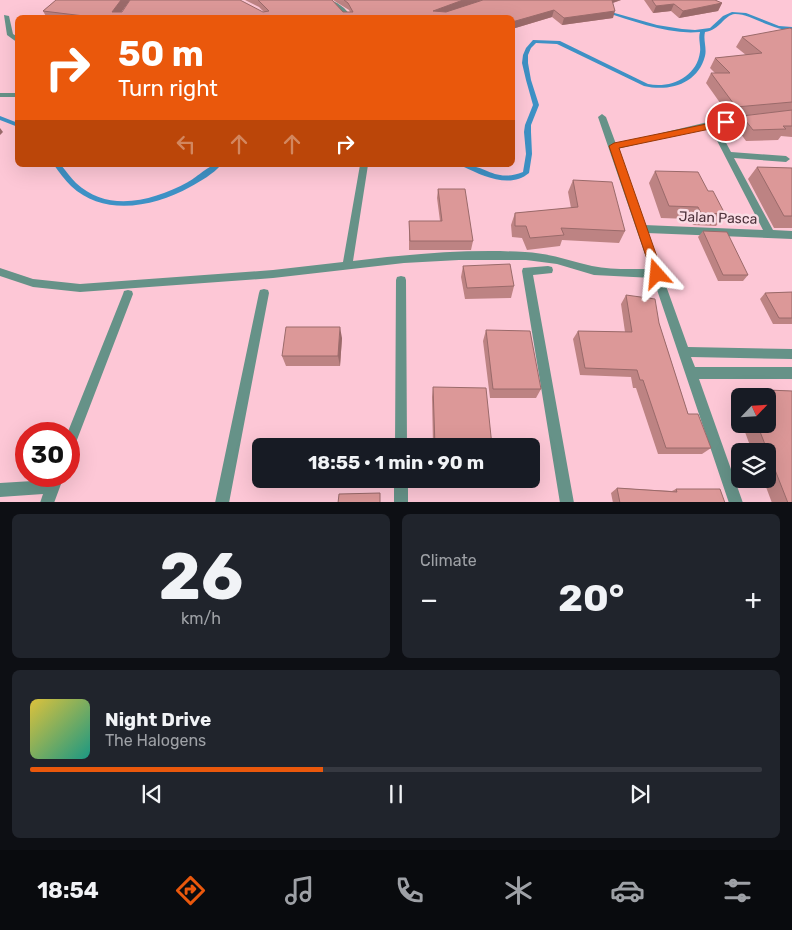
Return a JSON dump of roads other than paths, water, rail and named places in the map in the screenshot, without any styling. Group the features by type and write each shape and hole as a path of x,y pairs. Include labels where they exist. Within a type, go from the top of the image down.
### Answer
{"street":[{"path":"330,0 337,9 344,11 347,15"},
{"path":"6,16 10,35 15,39"},
{"path":"0,95 15,95"},
{"path":"602,117 643,229 736,502"},
{"path":"614,146 712,124 759,119"},
{"path":"712,124 769,233"},
{"path":"729,155 786,159"},
{"path":"347,266 364,167"},
{"name":"Jalan Pasca","path":"643,229 792,234"},
{"path":"0,272 33,283 80,288 273,274 459,256 526,256 551,259 594,272 657,274"},
{"path":"548,270 527,271 567,502"},
{"path":"401,280 401,438"},
{"path":"222,502 264,293"},
{"path":"78,422 128,294"},
{"path":"684,352 792,354"},
{"path":"692,373 792,374"},
{"path":"0,490 21,487"},
{"path":"47,502 53,487"},
{"path":"401,488 401,502"}],"waterway":[{"path":"606,11 669,29 703,30"},
{"path":"703,30 712,29 732,13 744,14 778,27 792,29"},
{"path":"470,167 488,175 503,178 526,173 529,163 528,125 536,105 525,63 529,48 535,41 558,42 646,85 664,87 682,81 696,69 703,53 701,36 703,30"},
{"path":"0,118 15,124"},
{"path":"59,167 74,185 93,197 114,203 135,204 157,199 178,190 199,179 215,167"}]}
